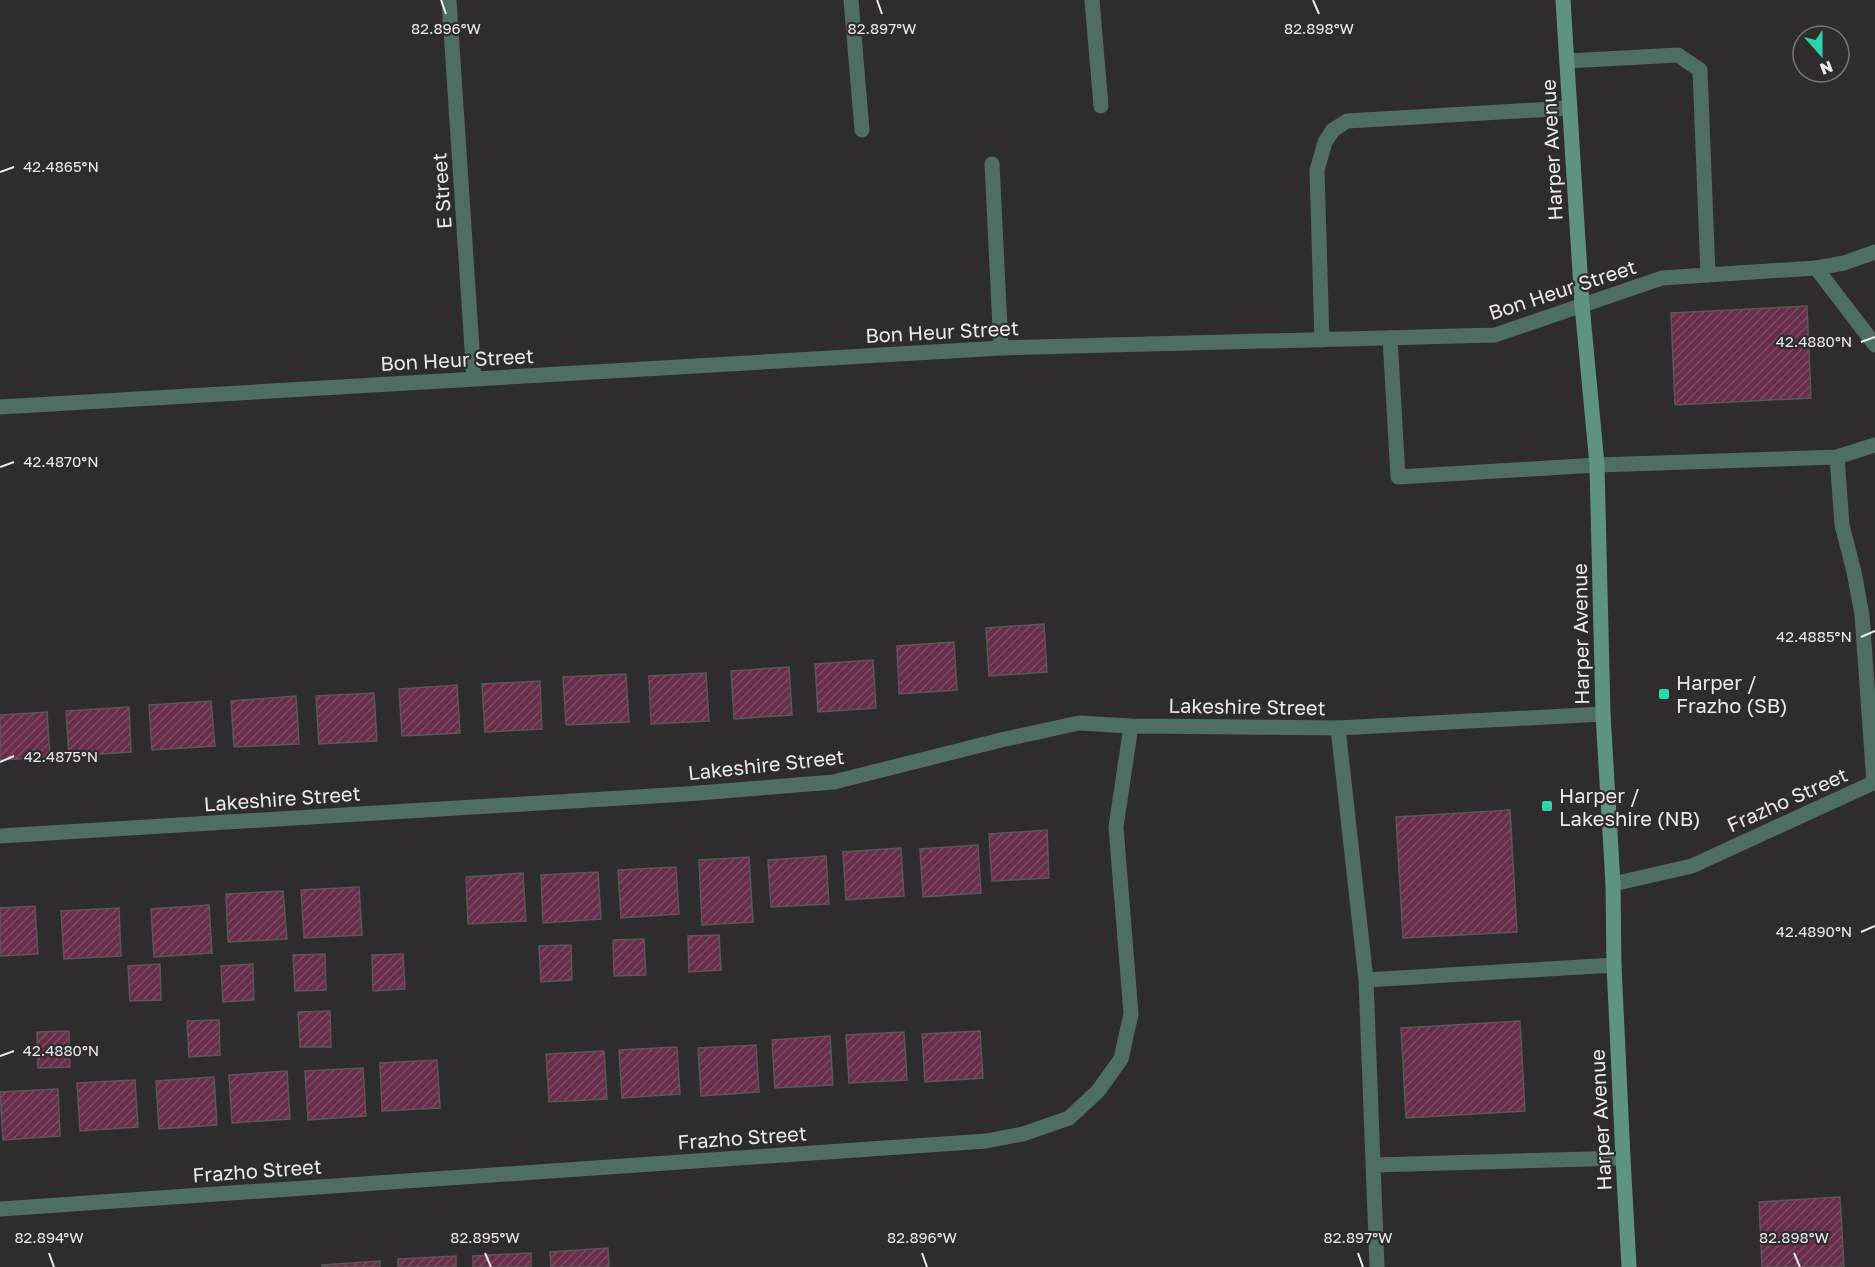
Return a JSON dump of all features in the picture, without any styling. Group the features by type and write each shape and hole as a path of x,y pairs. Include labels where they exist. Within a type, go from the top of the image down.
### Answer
{"main road":[{"name":"Harper Avenue","path":"1563,0 1582,306 1598,465 1603,714 1613,884 1614,965 1629,1267"}],"street":[{"name":"E Street","path":"449,0 474,379"},
{"path":"851,0 862,130"},
{"path":"1092,0 1101,106"},
{"path":"1567,61 1678,55 1700,70 1708,275"},
{"path":"1322,340 1317,170 1325,142 1333,130 1347,121 1570,108"},
{"path":"992,164 1001,348"},
{"name":"Bon Heur Street","path":"0,407 1001,348 1495,335 1662,278 1816,268 1844,263 1875,252"},
{"path":"1816,268 1875,345"},
{"path":"1390,338 1398,477 1598,465 1836,457 1875,445"},
{"path":"1836,457 1842,525 1862,615 1875,783"},
{"name":"Lakeshire Street","path":"0,836 686,794 834,782 1079,723 1131,726 1338,728 1603,714"},
{"name":"Frazho Street","path":"0,1209 986,1141 1023,1134 1069,1118 1098,1091 1122,1059 1131,1014 1116,827 1131,726"},
{"path":"1338,728 1366,980 1377,1267"},
{"name":"Frazho Street","path":"1613,884 1692,866 1875,783"},
{"path":"1366,980 1614,965"},
{"path":"1373,1165 1623,1158"}],"building":[{"path":"1807,306 1811,398 1675,405 1671,313"},
{"path":"1044,624 1047,672 989,676 986,628"},
{"path":"954,642 957,690 899,694 897,646"},
{"path":"873,660 876,708 818,712 815,664"},
{"path":"789,667 792,715 734,719 731,671"},
{"path":"706,673 709,721 651,724 649,676"},
{"path":"626,674 629,722 566,725 563,677"},
{"path":"540,681 542,729 485,732 482,684"},
{"path":"457,685 460,733 402,736 399,689"},
{"path":"374,693 377,741 319,744 316,696"},
{"path":"296,696 299,744 234,747 231,701"},
{"path":"211,701 215,746 152,750 149,705"},
{"path":"129,707 131,752 69,756 66,711"},
{"path":"47,712 50,757 0,760 0,715"},
{"path":"1510,810 1517,932 1403,938 1396,817"},
{"path":"1047,830 1049,878 992,881 989,834"},
{"path":"978,845 981,893 923,897 920,849"},
{"path":"901,848 904,896 846,900 843,852"},
{"path":"826,856 829,904 771,907 768,860"},
{"path":"749,857 753,922 702,925 699,860"},
{"path":"676,867 679,914 621,918 618,870"},
{"path":"598,872 601,919 543,923 541,875"},
{"path":"523,873 526,921 468,924 466,877"},
{"path":"359,887 362,935 304,938 301,890"},
{"path":"283,891 287,939 228,942 226,894"},
{"path":"209,905 212,953 154,957 151,909"},
{"path":"35,906 38,954 0,956 0,908"},
{"path":"119,908 121,956 64,959 61,911"},
{"path":"719,935 721,970 689,972 688,936"},
{"path":"644,939 646,975 614,976 613,940"},
{"path":"571,945 572,980 541,982 539,946"},
{"path":"325,954 326,990 295,991 293,955"},
{"path":"403,954 405,989 373,991 372,955"},
{"path":"160,964 161,1000 130,1001 128,966"},
{"path":"253,964 254,1000 223,1002 221,966"},
{"path":"330,1011 331,1047 300,1047 298,1012"},
{"path":"219,1020 220,1055 189,1057 187,1021"},
{"path":"1520,1021 1525,1111 1406,1118 1401,1028"},
{"path":"69,1031 70,1067 38,1068 37,1032"},
{"path":"980,1031 983,1078 925,1082 922,1034"},
{"path":"904,1032 907,1080 849,1083 846,1035"},
{"path":"830,1036 833,1085 775,1088 772,1040"},
{"path":"756,1045 759,1092 701,1096 698,1048"},
{"path":"677,1047 680,1094 622,1098 619,1050"},
{"path":"604,1051 607,1099 549,1102 546,1054"},
{"path":"437,1060 440,1108 382,1111 380,1063"},
{"path":"363,1068 366,1116 308,1120 305,1071"},
{"path":"287,1071 290,1119 232,1123 229,1075"},
{"path":"214,1077 217,1125 159,1129 156,1081"},
{"path":"135,1080 138,1127 80,1131 77,1083"},
{"path":"58,1089 60,1136 3,1140 0,1092"},
{"path":"1840,1197 1844,1267 1762,1267 1759,1202"},
{"path":"608,1248 609,1267 551,1267 550,1252"},
{"path":"531,1253 531,1267 473,1267 473,1256"},
{"path":"456,1256 456,1267 398,1267 398,1259"},
{"path":"380,1261 380,1267 322,1267 322,1265"}],"place":[{"name":"Harper / Frazho (SB)","path":"1664,694"},
{"name":"Harper / Lakeshire (NB)","path":"1547,806"}]}
